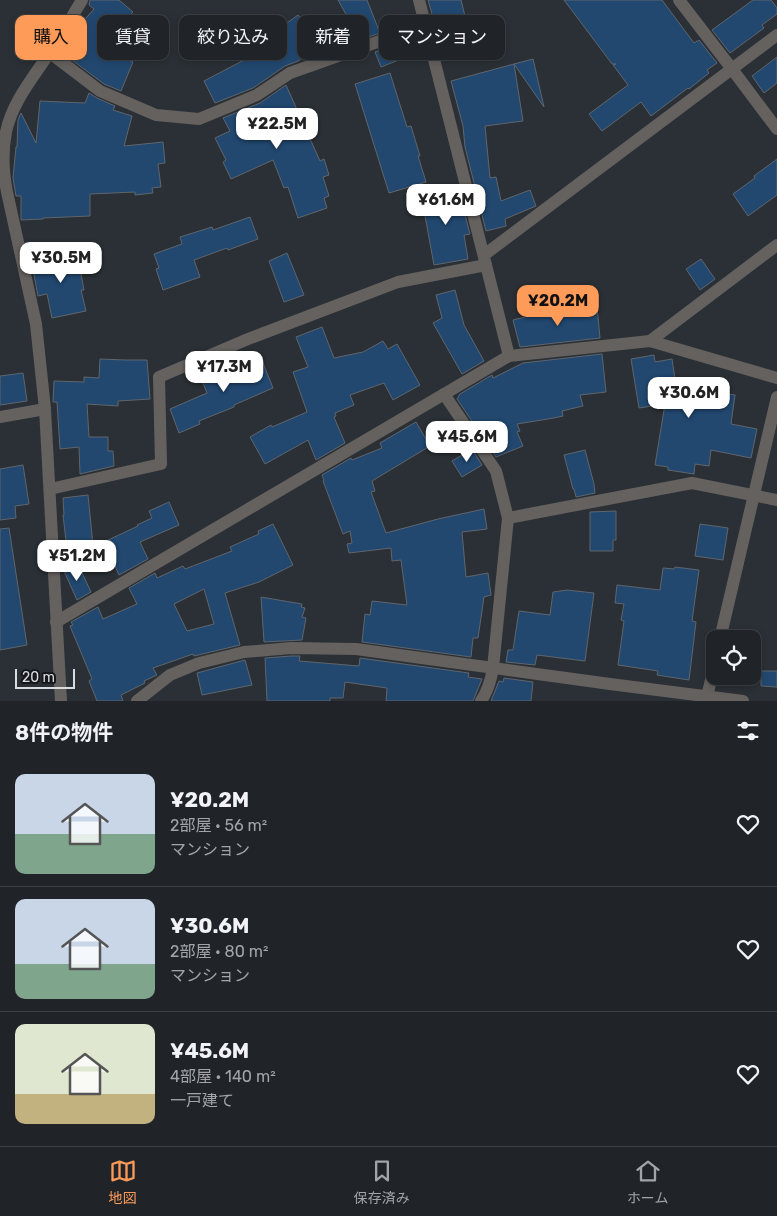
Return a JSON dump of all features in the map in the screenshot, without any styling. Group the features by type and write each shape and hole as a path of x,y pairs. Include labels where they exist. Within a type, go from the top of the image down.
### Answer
{"street":[{"path":"73,15 82,0"},
{"path":"419,0 423,15"},
{"path":"679,0 777,129"},
{"path":"50,489 160,464 159,377 248,339 398,282 485,260 777,35"},
{"path":"59,60 100,91 156,115 200,119 257,96 290,73 379,41"},
{"path":"45,60 16,103 6,130 3,152 3,194 36,324 45,409 62,701"},
{"path":"434,60 509,356"},
{"path":"650,341 777,245"},
{"path":"56,622 509,356 650,341 777,378"},
{"path":"444,394 496,471 508,518 494,668 485,695 481,701"},
{"path":"722,630 777,397"},
{"path":"0,416 45,409"},
{"path":"508,518 692,483 777,500"},
{"path":"137,701 170,675 199,663 244,652 291,648 356,649 743,701"},
{"path":"707,697 710,685"}],"building":[{"path":"90,0 119,0 133,12 130,15 97,15 97,60 128,60 133,62 121,91 104,84 72,60 87,60 87,17 94,9 89,5"},
{"path":"338,0 367,0 379,33 369,37 369,15 346,15"},
{"path":"428,0 461,0 465,15 432,15"},
{"path":"564,0 662,0 694,43 699,40 717,63 707,70 709,73 651,116 641,102 602,131 589,114 628,85 613,65 616,64 612,64"},
{"path":"753,0 771,0 777,8 777,14 762,25 764,28 730,53 712,30"},
{"path":"297,16 297,60 299,60 285,66 253,88 215,103 204,81 244,60 287,60 287,23"},
{"path":"379,51 379,60 399,60 381,67 375,52"},
{"path":"777,57 777,83 764,93 752,76"},
{"path":"533,59 544,107 514,64"},
{"path":"514,64 523,121 485,126 490,178 496,177 501,201 530,190 536,206 505,219 506,226 486,231 451,81"},
{"path":"390,73 407,127 411,126 426,182 389,193 355,84"},
{"path":"286,85 320,161 324,159 329,175 323,177 329,196 324,198 327,208 298,218 288,187 284,188 273,160 231,179 223,162 226,160 215,138 230,131 223,118 260,103"},
{"path":"89,93 115,106 113,110 132,116 124,146 163,142 165,163 158,164 161,187 152,188 153,193 135,195 135,192 90,194 90,216 21,220 21,196 16,196 13,178 18,120 21,113 36,143 40,101 85,103"},
{"path":"777,159 777,195 748,216 733,194"},
{"path":"458,188 470,234 464,235 468,259 434,265 421,194"},
{"path":"250,217 258,239 194,260 200,277 163,290 156,269 159,268 154,254 182,244 180,237 212,227 213,230"},
{"path":"79,253 83,268 80,269 84,290 81,290 86,311 52,318 47,294 38,296 32,264"},
{"path":"287,253 304,295 284,302 269,261"},
{"path":"701,259 715,279 700,290 686,269"},
{"path":"455,290 464,325 484,361 462,374 433,323 442,318 436,295"},
{"path":"597,307 600,338 520,347 513,320 537,314"},
{"path":"322,327 334,358 363,352 383,341 388,349 397,344 420,385 393,400 384,383 350,395 354,405 335,413 336,416 334,417 345,443 316,460 308,440 265,464 250,437 271,425 272,427 307,412 293,372 308,367 296,337"},
{"path":"259,353 273,388 199,421 200,424 179,433 170,409 207,393 203,383 241,367 239,361"},
{"path":"602,354 606,392 580,395 583,406 562,411 563,416 517,424 520,431 517,432 523,446 496,457 457,399 460,394 492,375 493,378 523,363"},
{"path":"654,355 655,362 672,359 677,392 714,397 715,392 735,395 731,424 757,429 751,458 711,450 709,466 695,464 694,474 668,470 668,467 655,465 665,404 639,408 631,359"},
{"path":"100,359 147,360 150,399 118,401 118,406 87,404 89,437 108,437 108,451 113,451 114,466 80,474 79,447 60,449 57,402 53,402 54,381 84,382 84,377 99,378"},
{"path":"23,373 27,401 0,405 0,376"},
{"path":"416,422 430,446 372,481 375,491 371,492 386,533 484,509 487,529 462,532 466,577 488,573 491,595 484,597 478,638 473,638 471,657 362,642 365,614 370,615 372,601 407,605 401,560 392,561 391,548 349,553 347,544 352,543 350,531 343,534 323,481 322,475 351,458 352,460 382,448 380,443"},
{"path":"472,449 482,465 462,477 452,461"},
{"path":"585,450 595,493 576,497 564,455"},
{"path":"23,465 29,504 15,506 16,518 0,520 0,469"},
{"path":"88,495 94,555 68,558 63,498"},
{"path":"169,502 179,525 140,542 148,559 119,575 104,542 152,518 149,511"},
{"path":"616,511 616,540 613,540 613,551 590,551 590,512"},
{"path":"273,524 293,565 259,582 225,593 240,645 194,656 193,654 153,668 157,675 121,695 123,701 97,701 89,681 92,679 70,626 73,625 71,622 98,607 103,619 137,604 129,588 155,573 157,578 183,566 185,569 232,551 230,547 259,534 258,531","holes":["204,589 214,624 187,631 174,604"]},
{"path":"700,524 728,528 723,560 695,556"},
{"path":"9,528 27,645 0,650 0,529"},
{"path":"78,564 91,592 77,600 64,571"},
{"path":"675,567 699,570 692,621 696,622 689,680 657,675 658,671 618,665 624,621 621,620 624,604 615,603 617,585 660,590 663,568 674,569"},
{"path":"567,590 594,593 585,661 537,655 535,665 506,662 508,650 513,650 519,611 550,615 553,592"},
{"path":"261,597 302,604 301,607 305,608 302,617 306,618 302,640 264,642"},
{"path":"300,656 299,661 359,666 360,658 469,673 468,677 482,679 473,701 386,701 387,688 345,682 343,698 330,698 330,701 267,701 265,658"},
{"path":"245,660 252,685 202,695 197,673"},
{"path":"761,671 777,671 777,687 761,685"},
{"path":"504,678 533,682 531,701 491,701 499,681 503,682"}]}
